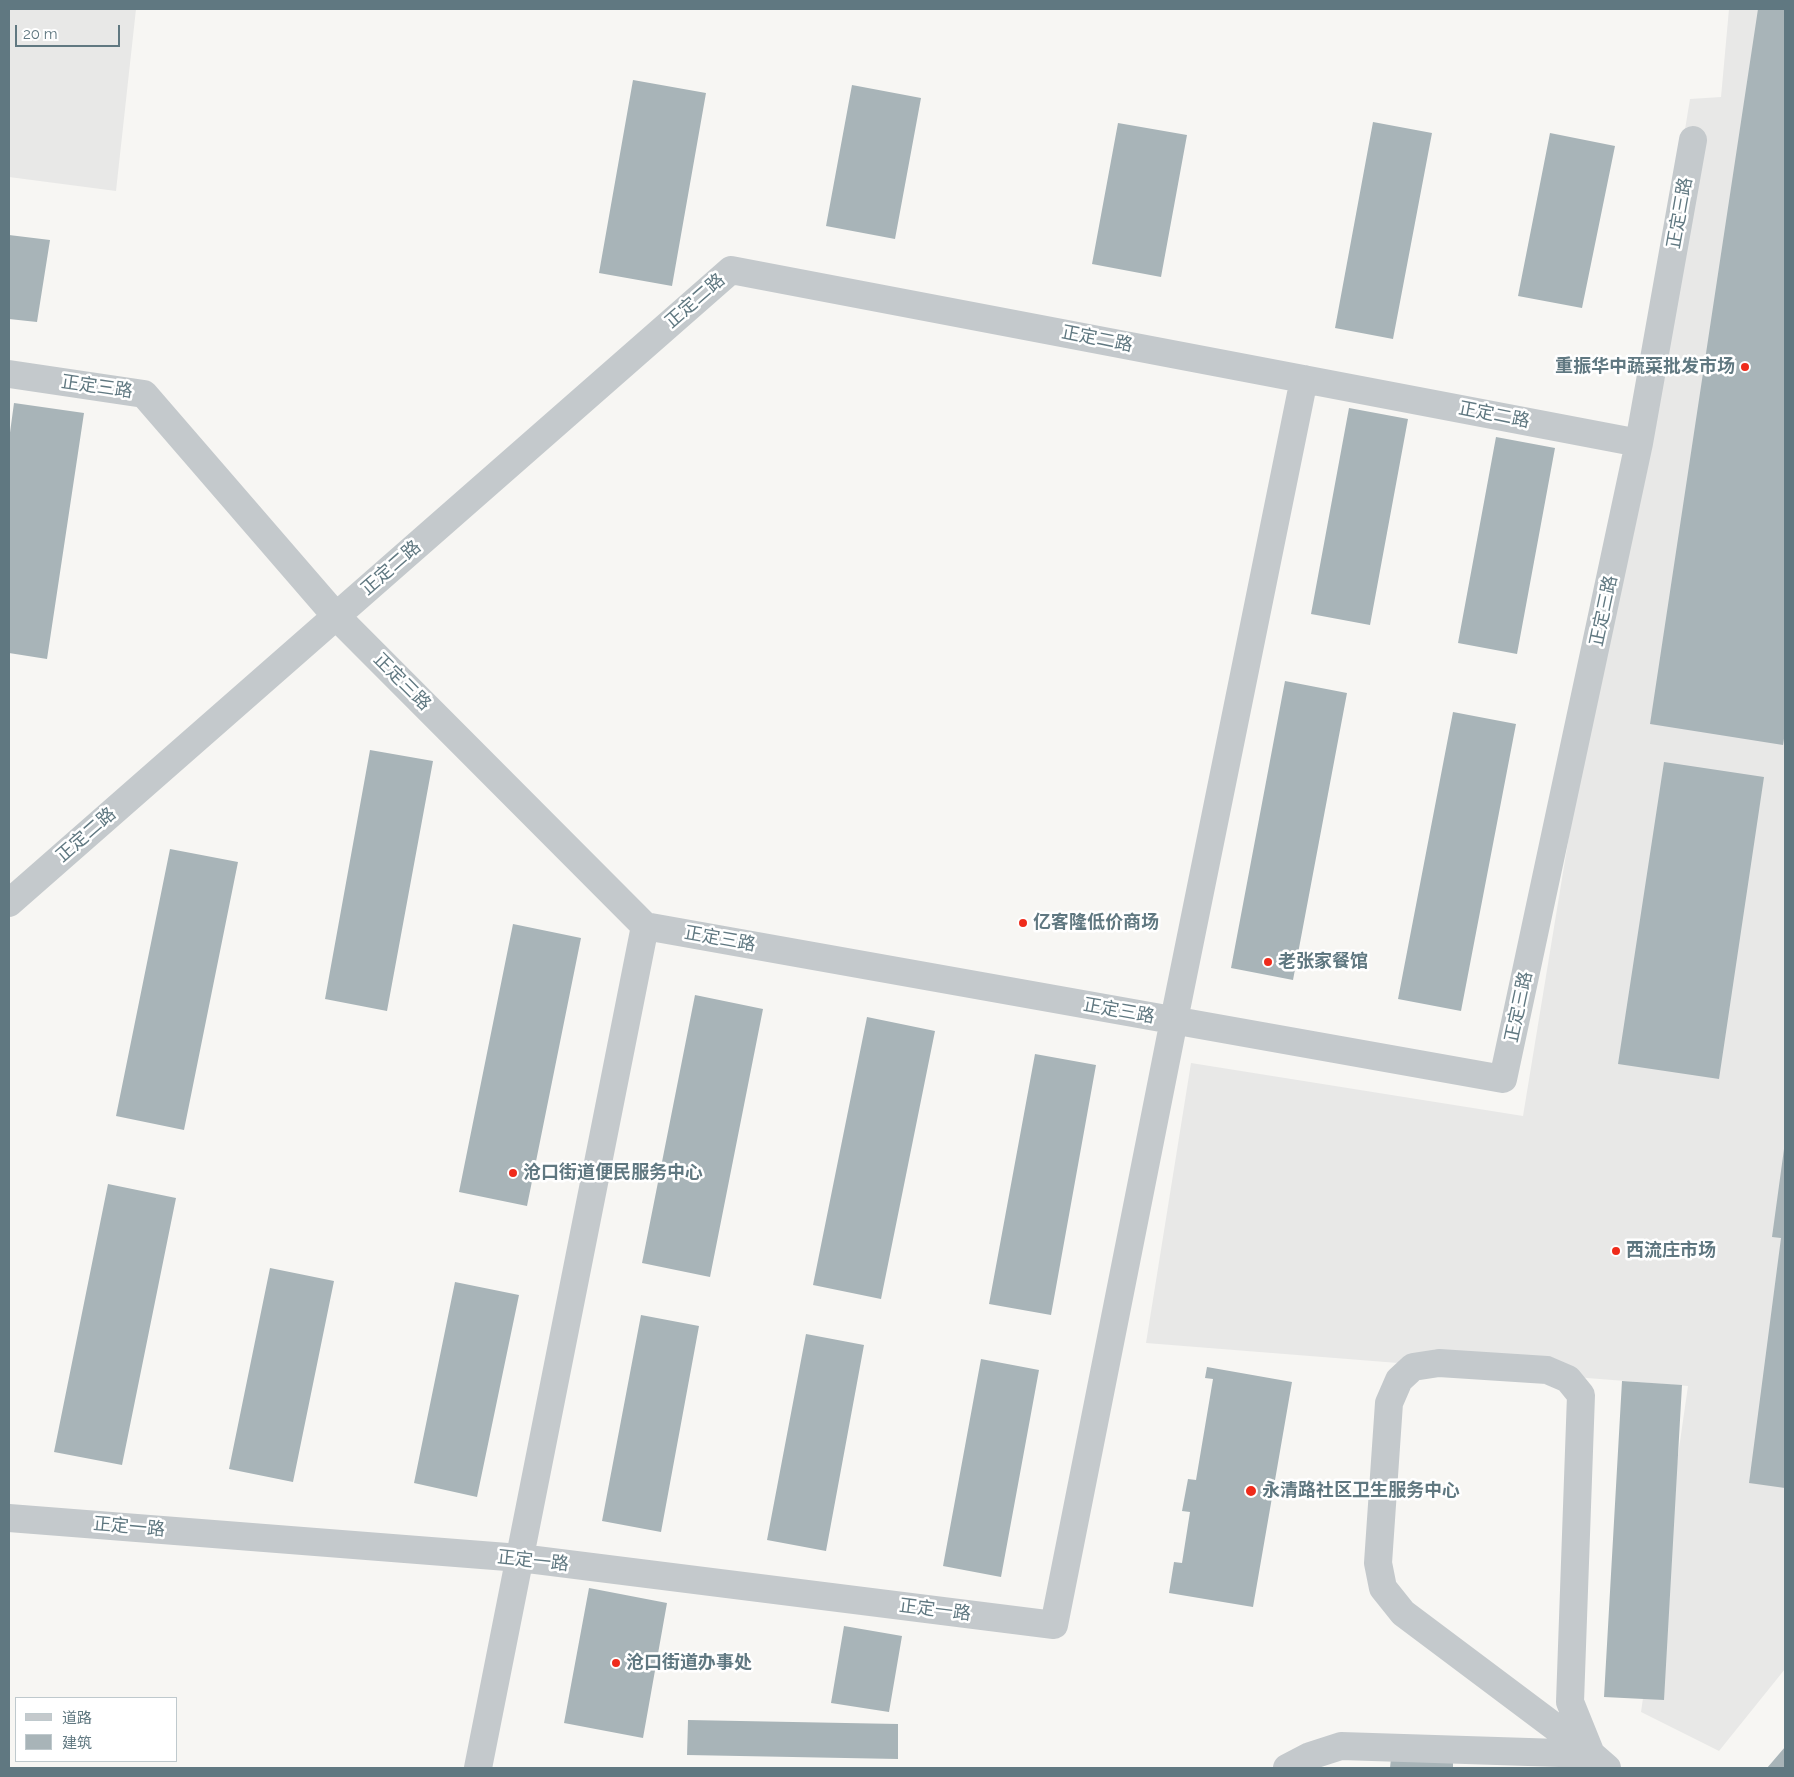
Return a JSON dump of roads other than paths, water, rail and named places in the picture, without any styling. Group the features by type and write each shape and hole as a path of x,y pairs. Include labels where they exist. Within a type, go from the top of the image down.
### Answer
{"lane":[{"name":"正定三路","path":"9,374 144,394 336,616 645,926 1503,1079 1640,443 1693,140"},
{"name":"正定二路","path":"9,903 731,270 1640,443"},
{"path":"1174,1020 1304,379"},
{"path":"478,1768 645,926"},
{"name":"正定一路","path":"9,1518 520,1558 1054,1625 1174,1020"},
{"path":"1439,1363 1547,1370 1568,1379 1581,1395 1570,1702 1599,1761 1403,1612 1384,1588 1378,1563 1389,1402 1399,1380 1413,1367 1439,1363"},
{"path":"1288,1768 1310,1756 1341,1746 1599,1761"}],"place":[{"name":"重振华中蔬菜批发市场","path":"1745,367"},
{"name":"亿客隆低价商场","path":"1023,923"},
{"name":"老张家餐馆","path":"1268,962"},
{"name":"沧口街道便民服务中心","path":"513,1173"},
{"name":"西流庄市场","path":"1616,1251"},
{"name":"永清路社区卫生服务中心","path":"1251,1491"},
{"name":"沧口街道办事处","path":"616,1663"}]}
